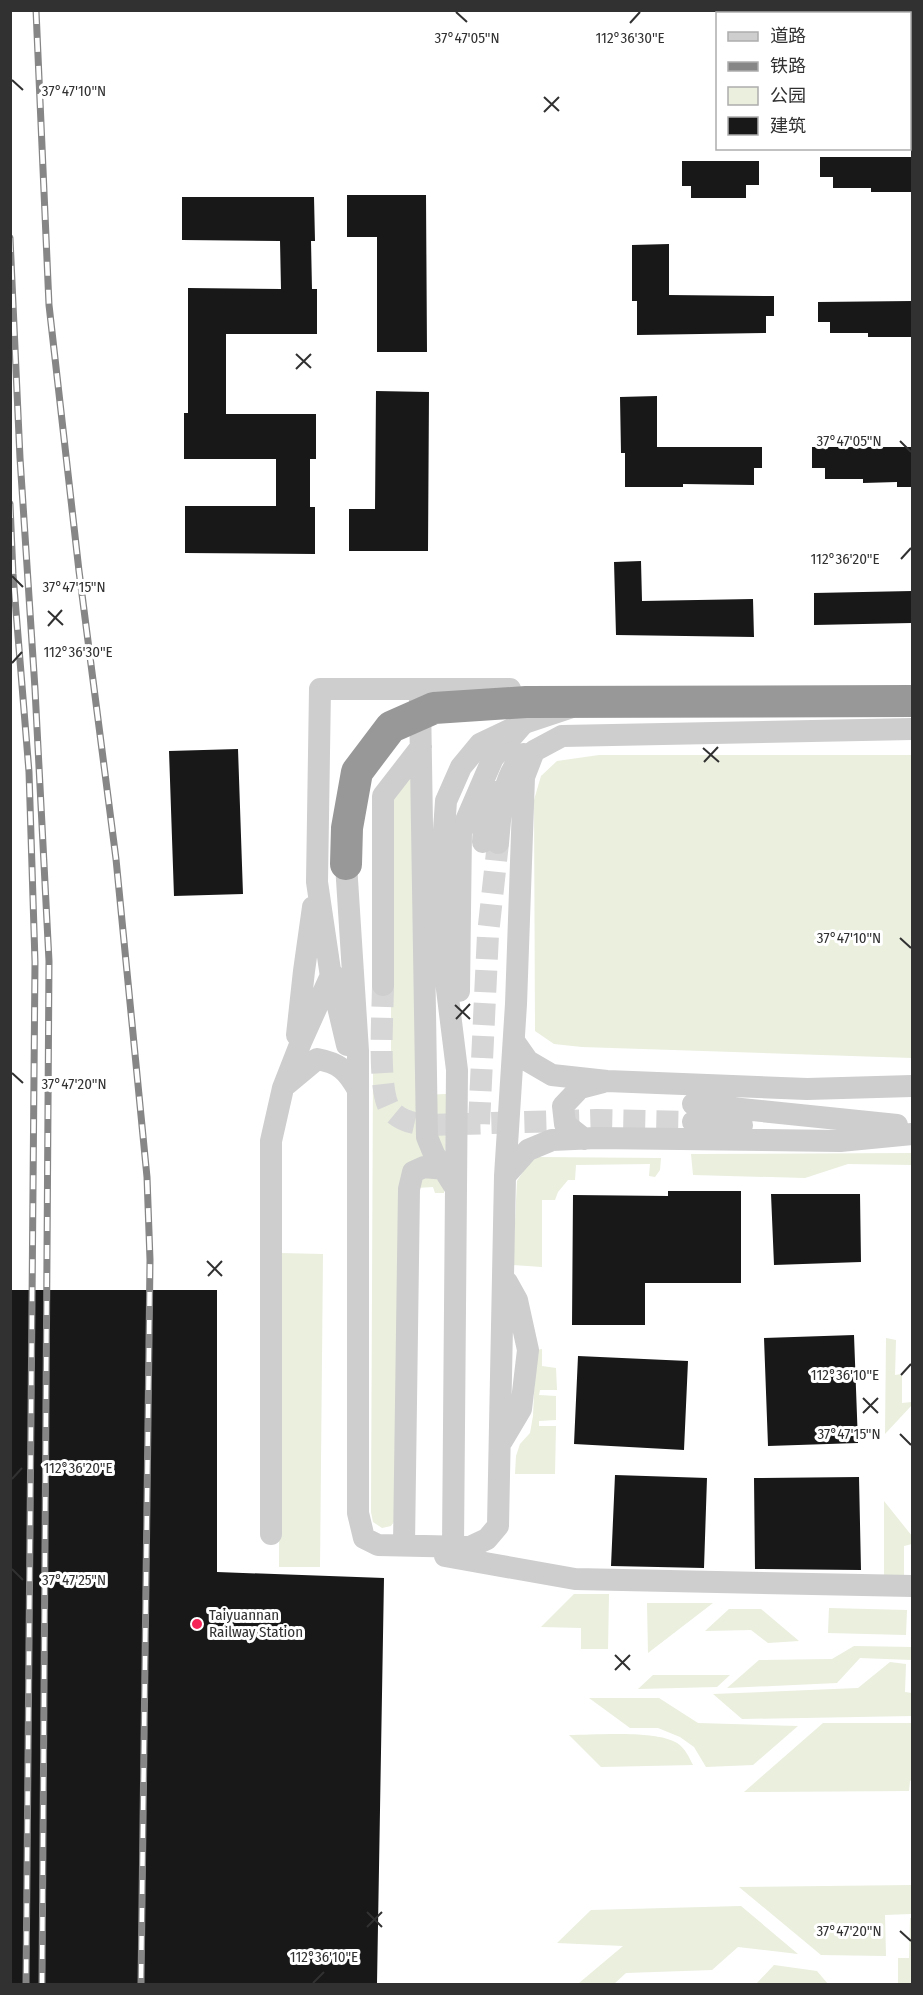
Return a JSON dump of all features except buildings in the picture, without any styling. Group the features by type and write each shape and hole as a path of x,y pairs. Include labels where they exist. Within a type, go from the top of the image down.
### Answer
{"highway":[{"path":"346,864 347,828 357,772 391,727 434,708 526,702 912,701"}],"lane":[{"path":"295,1057 317,882 320,689 912,688"},
{"path":"420,689 427,1137 434,1154 456,1189"},
{"path":"453,1546 461,832 493,758 554,689"},
{"path":"426,1099 446,801 461,767 480,744 524,723 588,702"},
{"path":"490,842 512,769 528,753 562,736 912,729"},
{"path":"346,864 383,985 384,796 421,747"},
{"path":"378,1545 470,1546 487,1539 498,1526 505,1176 514,1041 524,777 528,753"},
{"path":"346,864 358,1051 358,1513 364,1538 378,1545 575,1579 912,1586"},
{"path":"317,882 331,977 358,1090"},
{"path":"438,917 457,1070"},
{"path":"271,1534 271,1142 284,1088 295,1057 351,934"},
{"path":"514,1041 528,1061 552,1075 607,1081 807,1089 912,1086"},
{"path":"284,1088 300,1071 317,1059 334,1062 350,1076 358,1090"},
{"path":"584,1139 566,1124 562,1106 580,1088 607,1081"},
{"path":"693,1113 840,1131 912,1130"},
{"path":"505,1176 528,1150 552,1140 840,1141 912,1130"},
{"path":"404,1545 409,1189 413,1172 424,1167 445,1169"}],"green space":[{"path":"599,755 912,755 912,1058 582,1047 554,1044 535,1031 534,800 541,776 557,761"},
{"path":"418,763 417,1095 447,1094 444,1193 435,1193 433,1187 400,1189 396,1519 391,1526 382,1528 373,1522 371,1512 373,1072 391,1072 391,797"},
{"path":"912,1153 912,1165 848,1164 805,1178 693,1175 691,1154"},
{"path":"536,1157 661,1158 660,1170 655,1177 649,1176 650,1164 576,1165 575,1180 568,1180 558,1192 555,1200 542,1200 542,1267 513,1265 517,1181 529,1162"},
{"path":"280,1253 323,1254 320,1567 279,1567"},
{"path":"886,1338 896,1340 895,1375 902,1374 902,1403 912,1402 912,1405 885,1434"},
{"path":"542,1349 542,1366 556,1368 557,1390 540,1390 539,1395 556,1396 556,1420 539,1421 539,1426 556,1426 555,1474 515,1474 516,1456 520,1444 530,1433 536,1350"},
{"path":"884,1501 912,1536 912,1544 904,1546 904,1579 884,1579"},
{"path":"574,1594 609,1594 608,1649 581,1649 581,1628 541,1627"},
{"path":"647,1603 713,1603 648,1653"},
{"path":"829,1608 907,1610 906,1635 828,1633"},
{"path":"729,1609 761,1609 799,1641 768,1643 751,1630 705,1631"},
{"path":"854,1646 912,1647 912,1660 860,1658 837,1683 727,1688 759,1660 832,1659"},
{"path":"890,1662 906,1664 905,1692 912,1693 912,1716 742,1719 713,1694 858,1688"},
{"path":"653,1675 730,1675 717,1687 638,1689"},
{"path":"589,1698 659,1698 698,1723 798,1726 753,1765 706,1767 694,1747 680,1737 658,1728 630,1728"},
{"path":"823,1723 912,1723 912,1780 909,1791 744,1792"},
{"path":"569,1735 655,1736 677,1743 693,1765 601,1767"},
{"path":"912,1885 911,1914 885,1915 886,1956 821,1955 739,1887"},
{"path":"741,1906 798,1954 738,1947 712,1970 626,1973 614,1984 579,1983 623,1946 557,1943 591,1910"},
{"path":"910,1918 912,1918 912,1984 898,1984 898,1958 909,1958"},
{"path":"774,1965 817,1971 828,1984 756,1984"}],"tunnel":[{"path":"479,1124 488,934 498,843"},
{"path":"383,985 383,1086 390,1109 402,1119 427,1125 596,1120 693,1122"}],"railway":[{"path":"36,10 49,305 79,571 116,859 147,1177 150,1260 141,1984"},
{"path":"10,238 20,458 49,961 42,1984"},
{"path":"10,504 13,574 29,772 35,962 26,1984"}],"place":[{"name":"Taiyuannan Railway Station","path":"197,1624"}]}
